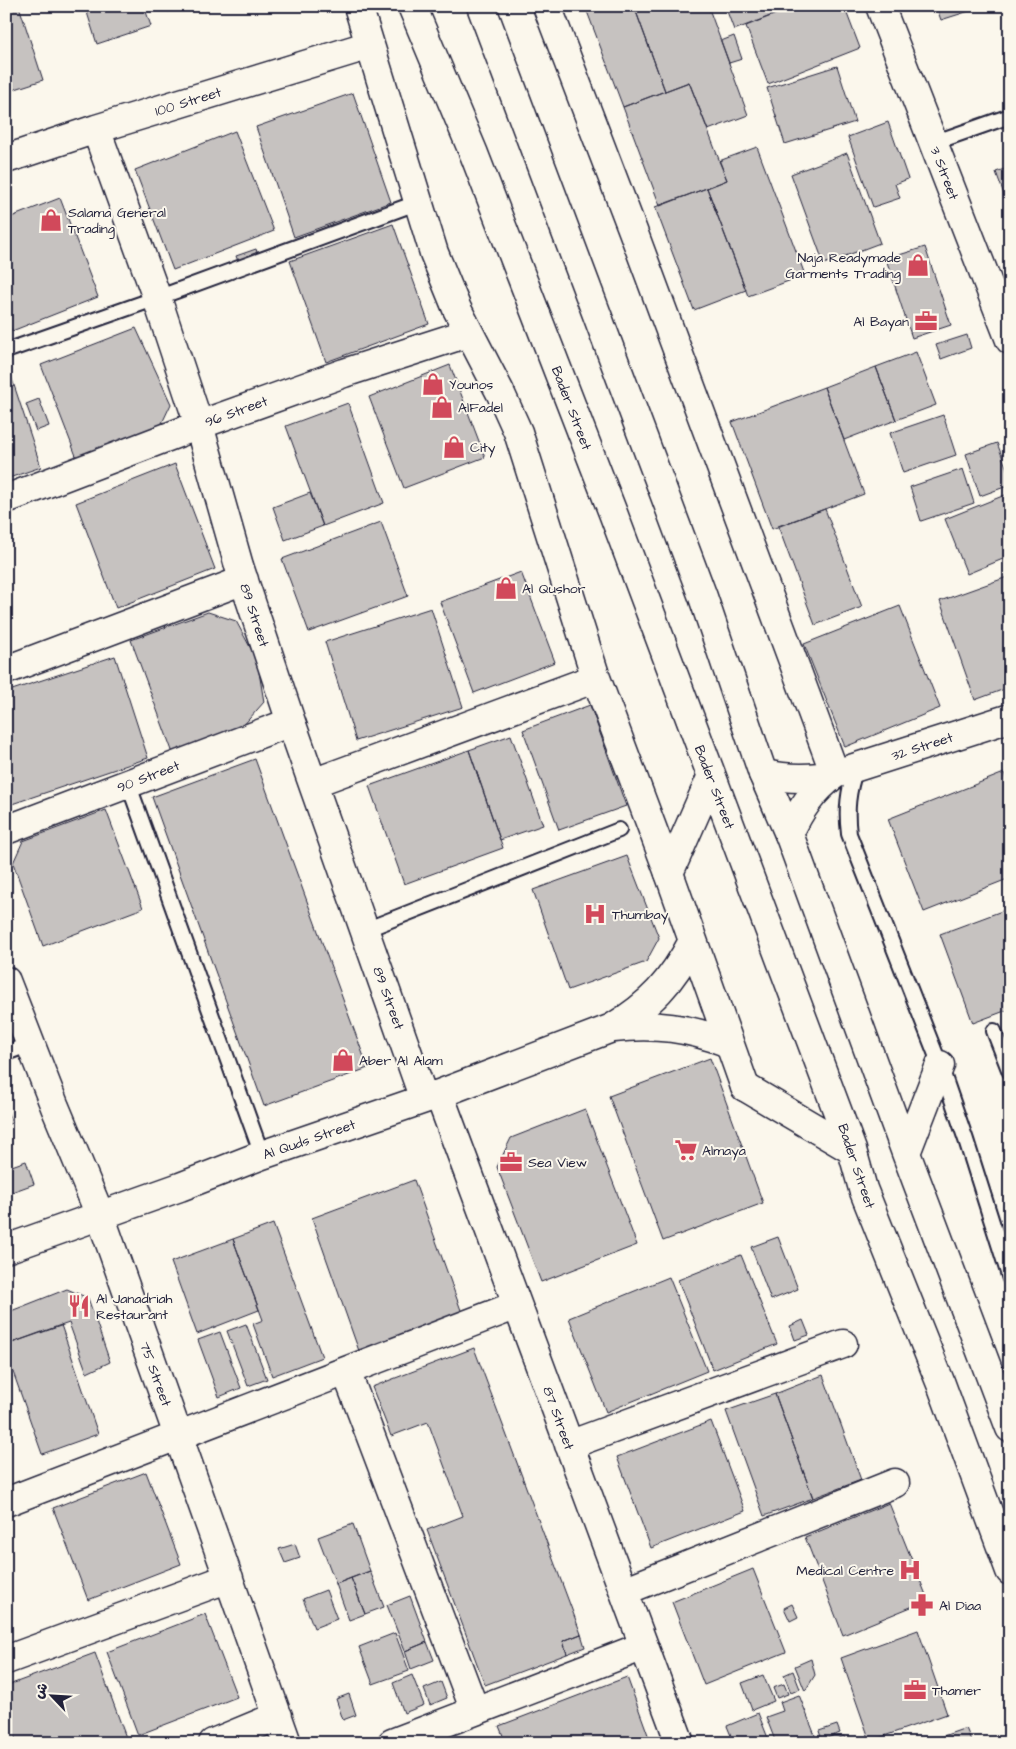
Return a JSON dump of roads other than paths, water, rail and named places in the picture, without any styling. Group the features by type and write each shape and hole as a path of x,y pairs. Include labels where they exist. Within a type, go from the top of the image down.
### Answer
{"street":[{"path":"358,6 434,253 468,333 500,392 518,432 596,678 669,873 745,1087 852,1150"},
{"name":"Bader Street","path":"412,6 478,163 609,504 852,1150 863,1189 941,1384 1010,1571"},
{"path":"481,6 700,587 763,774 789,834 906,1153 1010,1428"},
{"path":"547,6 633,231 845,771"},
{"name":"3 Street","path":"880,6 1010,340"},
{"name":"100 Street","path":"6,159 96,129 370,45"},
{"name":"89 Street","path":"96,129 157,298 199,424 244,580 291,722 364,930 432,1096"},
{"name":"96 Street","path":"6,499 199,424 344,373 468,333"},
{"path":"6,670 244,580"},
{"path":"313,783 596,678"},
{"name":"32 Street","path":"763,774 799,779 817,778 845,771 1010,718"},
{"name":"90 Street","path":"6,830 291,722"},
{"name":"32 Street","path":"789,834 807,800 820,786 845,771"},
{"path":"669,873 711,778"},
{"name":"Al Quds Street","path":"6,1249 262,1155 432,1096 612,1028 633,1015 653,999 670,980 693,942"},
{"name":"75 Street","path":"6,981 18,1049 100,1216 287,1743"},
{"name":"Al Quds Street","path":"612,1028 643,1025 682,1028 706,1034 728,1043"},
{"path":"906,1153 940,1065"},
{"name":"87 Street","path":"432,1096 517,1305 680,1743"},
{"path":"6,1502 517,1305"},
{"path":"569,1445 843,1344"},
{"path":"346,1371 475,1711"},
{"path":"624,1591 895,1482"},
{"path":"6,1660 229,1578"},
{"path":"392,1743 644,1646"},
{"path":"213,1743 278,1716"}],"lane":[{"path":"933,143 1010,116"},
{"path":"6,350 157,298 419,202"},
{"path":"845,771 850,784 847,801 849,834 940,1065 1010,1279"},
{"path":"128,783 262,1155"},
{"path":"364,930 619,830"},
{"path":"994,1030 1010,1072"}],"place":[{"name":"Salama General Trading","path":"51,220"},
{"name":"Naja Readymade Garments Trading","path":"918,265"},
{"name":"Al Bayan","path":"926,321"},
{"name":"Younos","path":"433,384"},
{"name":"AlFadel","path":"442,407"},
{"name":"City","path":"454,447"},
{"name":"Al Qushor","path":"506,588"},
{"name":"Thumbay","path":"595,914"},
{"name":"Aber Al Alam","path":"343,1060"},
{"name":"Almaya","path":"686,1150"},
{"name":"Sea View","path":"511,1162"},
{"name":"Al Janadriah Restaurant","path":"79,1306"},
{"name":"Medical Centre","path":"910,1570"},
{"name":"Al Diaa","path":"922,1605"},
{"name":"Thamer","path":"915,1690"}]}
